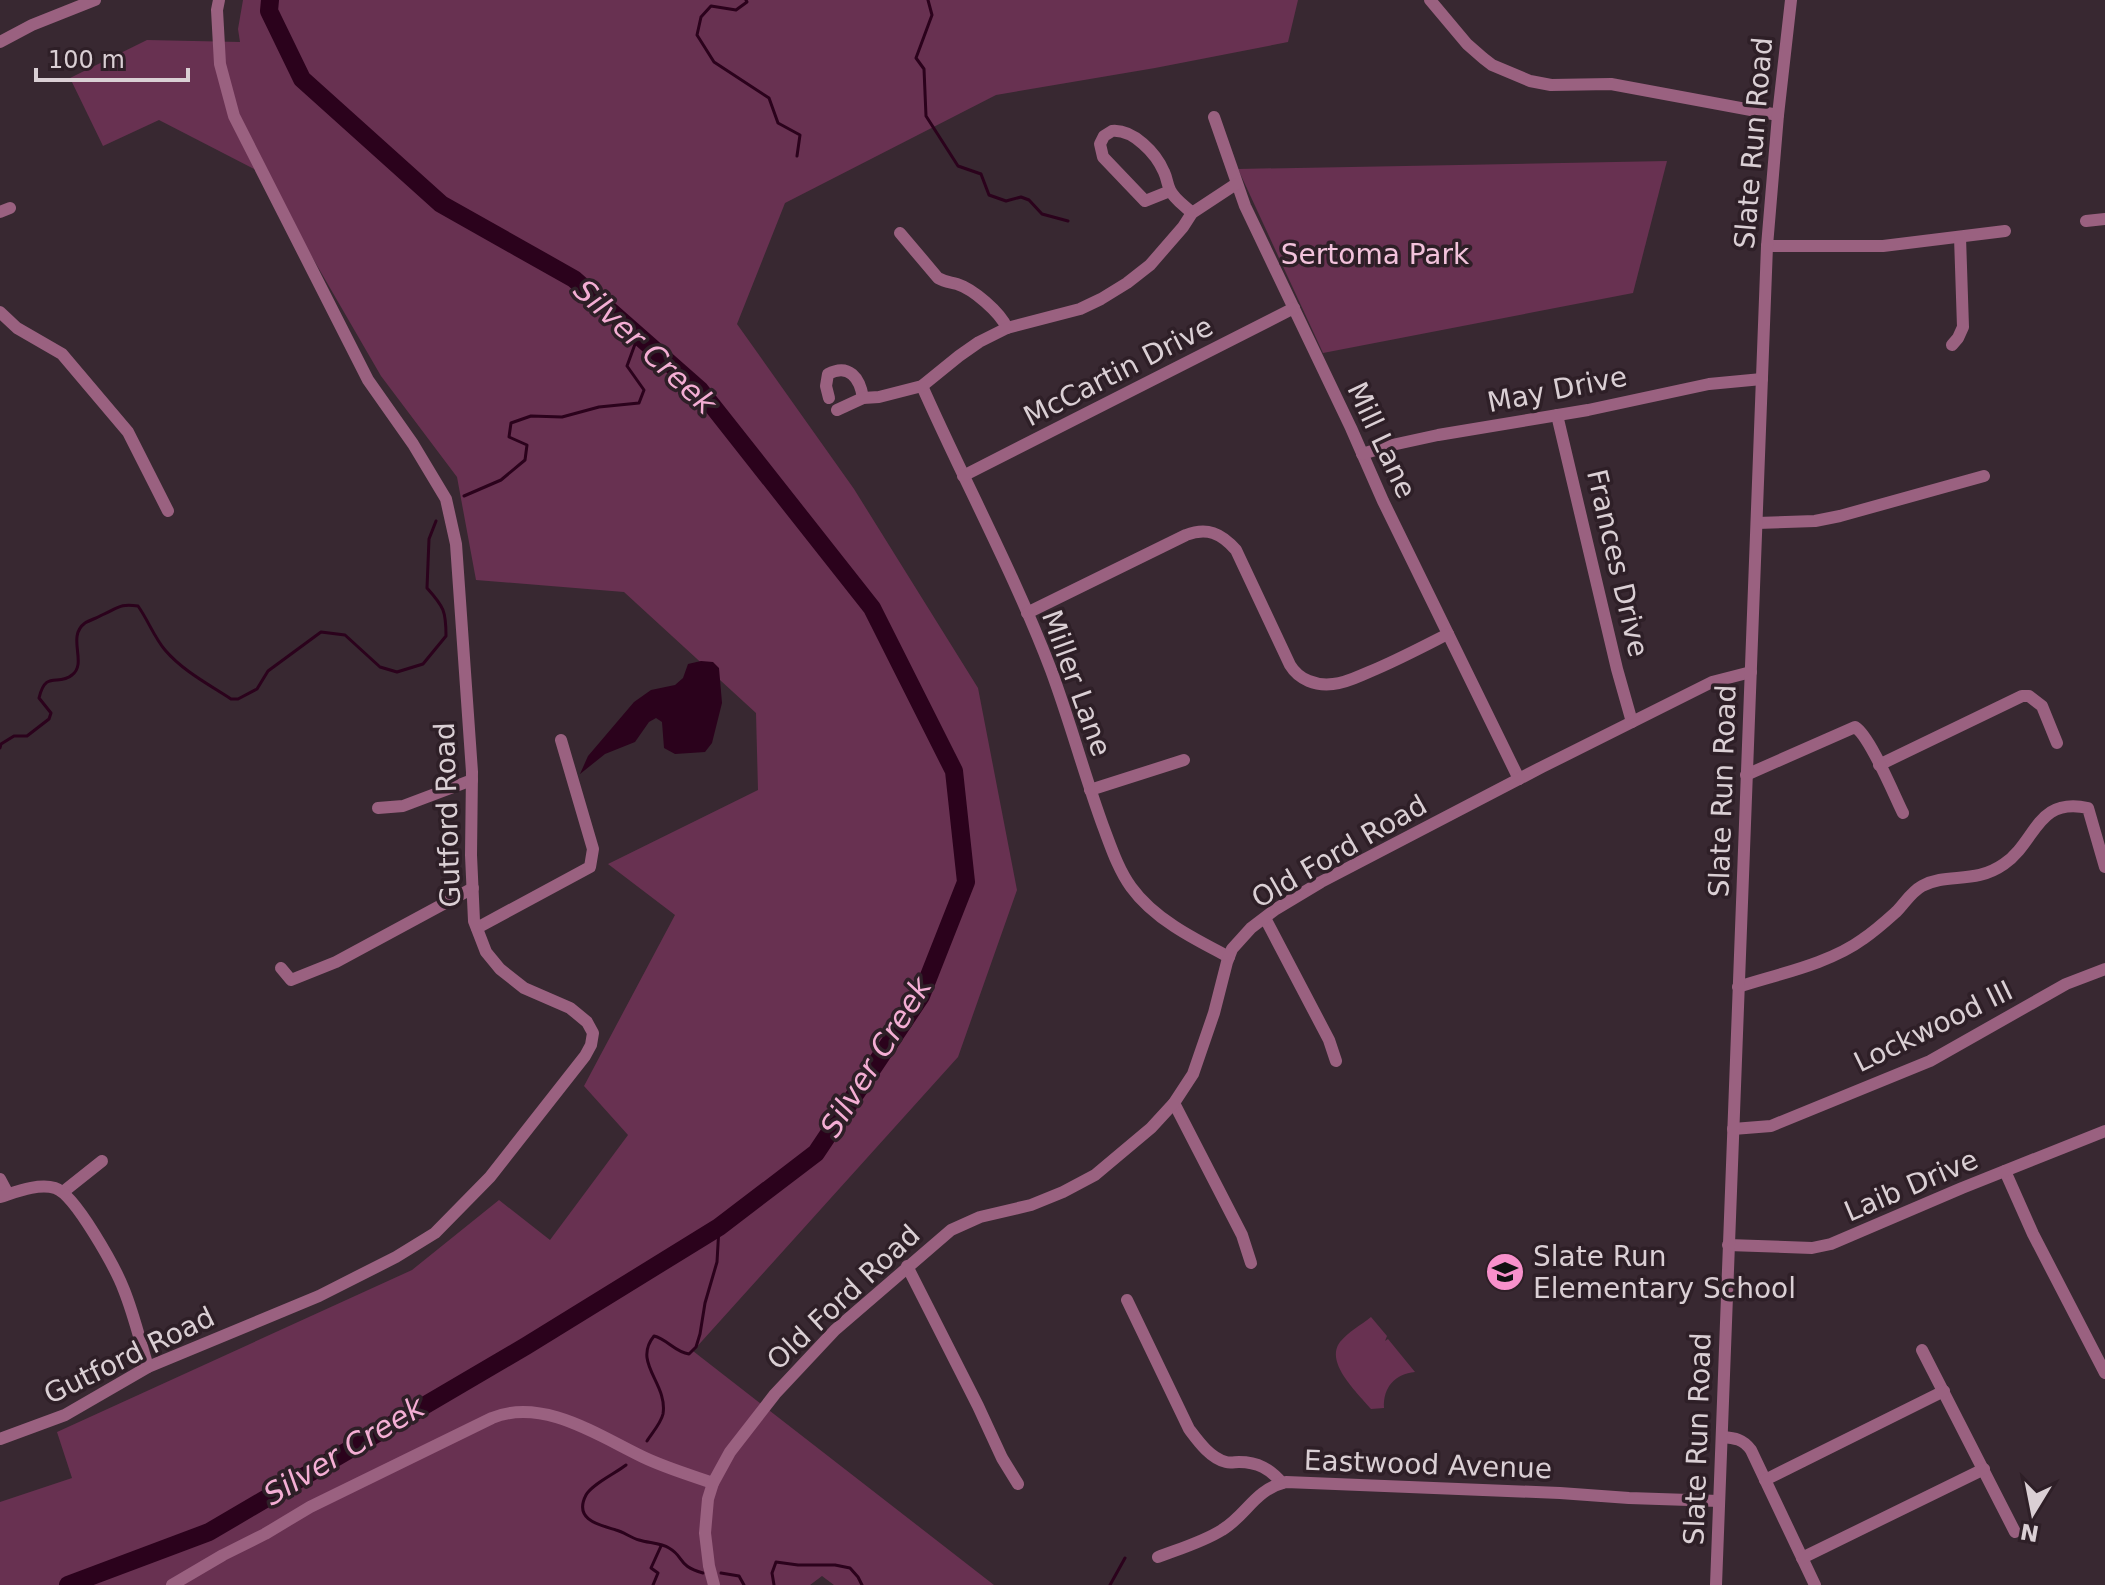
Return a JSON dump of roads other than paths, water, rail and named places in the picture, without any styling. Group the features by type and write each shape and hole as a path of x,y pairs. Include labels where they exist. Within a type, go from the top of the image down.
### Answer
{"street":[{"path":"0,42 32,25 95,0"},
{"name":"Gutford Road","path":"0,1439 65,1415 148,1367 319,1296 396,1257 435,1233 490,1177 585,1056 593,1033 587,1022 570,1008 524,988 500,969 486,952 474,921 472,780 456,544 446,499 413,444 368,380 234,116 220,64 217,0"},
{"path":"1430,0 1483,58 1530,81 1561,85 1611,84 1778,115"},
{"name":"Slate Run Road","path":"1716,1585 1767,246 1791,0"},
{"name":"Mill Lane","path":"1214,117 1236,184 1383,501 1519,779"},
{"path":"1170,191 1145,201 1103,157 1100,144 1104,136 1112,131 1125,132 1148,149 1163,169 1170,191 1192,213"},
{"path":"837,410 863,398 922,386 979,342 1007,328 1080,309 1127,283 1157,258 1192,213 1236,184"},
{"path":"2086,221 2105,219"},
{"path":"1767,246 1883,246 2005,231"},
{"path":"900,233 938,278 961,286 987,304 1000,314 1007,328"},
{"path":"1952,345 1963,327 1960,237"},
{"name":"McCartin Drive","path":"963,476 1294,308"},
{"path":"0,312 17,328 62,354 128,432 168,511"},
{"path":"829,398 826,386 828,374 841,370 856,377 863,398"},
{"name":"May Drive","path":"1362,454 1438,435 1709,384 1762,379"},
{"name":"Miller Lane","path":"922,386 1051,670 1118,865 1141,900 1169,922 1229,957"},
{"name":"Frances Drive","path":"1557,415 1632,722"},
{"path":"1757,523 1815,521 1840,516 1984,476"},
{"path":"1027,613 1186,535 1208,530 1223,537 1236,550 1290,665 1294,672 1308,681 1325,685 1344,682 1448,634"},
{"name":"Old Ford Road","path":"714,1585 705,1533 708,1499 713,1483 730,1452 775,1394 835,1330 939,1239 965,1222 1046,1200 1095,1175 1151,1128 1174,1103 1193,1074 1214,1013 1222,976 1229,957 1241,939 1265,918 1321,882 1712,682 1751,672"},
{"path":"1879,765 2022,696 2029,696 2042,706 2057,743"},
{"path":"1746,775 1855,727 1879,765 1903,813"},
{"path":"477,928 590,867 593,849 561,740"},
{"path":"1090,790 1184,760"},
{"path":"378,808 403,806 472,780"},
{"path":"1738,987 1808,965 1849,948 1875,930 1922,886 1987,874 2006,863 2043,817 2058,809 2073,805 2088,808 2105,867"},
{"path":"281,968 291,980 336,962 473,888"},
{"path":"1265,918 1329,1040 1336,1061"},
{"name":"Lockwood III","path":"1733,1129 1771,1126 1930,1061 2066,984 2105,969"},
{"path":"1174,1103 1242,1235 1251,1263"},
{"name":"Laib Drive","path":"1728,1245 1812,1248 1831,1244 2105,1131"},
{"path":"63,1192 102,1161"},
{"path":"2005,1171 2033,1234 2105,1373"},
{"path":"0,1179 4,1196 34,1188 52,1187 63,1192 98,1240 124,1288 148,1367"},
{"path":"907,1266 1002,1458 1018,1484"},
{"path":"1127,1300 1189,1429 1199,1443 1226,1462 1265,1467 1282,1483"},
{"path":"1922,1350 2015,1532"},
{"path":"1765,1480 1944,1391"},
{"path":"172,1585 354,1484 511,1411 528,1411 569,1422 645,1458 713,1483"},
{"path":"1722,1437 1745,1442 1815,1585"},
{"path":"1802,1558 1984,1469"},
{"name":"Eastwood Avenue","path":"1158,1557 1219,1532 1262,1492 1282,1483 1319,1482 1719,1501"}],"waterway":[{"name":"Silver Creek","path":"68,1585 209,1532 526,1346 719,1227 816,1153 921,996 966,882 954,771 872,608 700,390 574,279 441,204 302,79 269,11 270,0"},
{"path":"746,0 736,10 711,6 701,17 697,35 714,62 769,98 778,123 800,135 797,156"},
{"path":"928,0 932,15 916,58 924,69 926,116 958,166 981,174 989,195 1006,201 1021,197 1029,200 1042,214 1068,221"},
{"path":"464,496 501,480 525,460 527,445 509,437 511,423 531,416 562,417 599,407 639,403 644,390 627,366 638,336"},
{"path":"0,748 14,736 27,736 49,719 51,713 39,698 42,689 49,681 67,678 76,670 77,635 80,629 87,622 123,606 138,606 172,658 231,699 238,699 257,689 268,671 321,632 345,635 380,667 397,672 423,664 446,636 443,610 427,588 429,539 436,521"},
{"path":"647,1441 663,1414 661,1393 648,1364 648,1346 654,1336 684,1353 689,1354 696,1347 717,1262 719,1227"},
{"path":"626,1465 589,1491 583,1503 586,1516 636,1539 666,1546 689,1567 703,1573"},
{"path":"653,1585 658,1573 651,1568 661,1546"},
{"path":"1110,1585 1125,1558"},
{"path":"774,1585 772,1573 776,1562 850,1568 862,1585"},
{"path":"721,1573 739,1576 744,1585"}],"place":[{"name":"Slate Run Elementary School","path":"1505,1272"}],"park label":[{"name":"Sertoma Park","path":"1375,254"}]}
